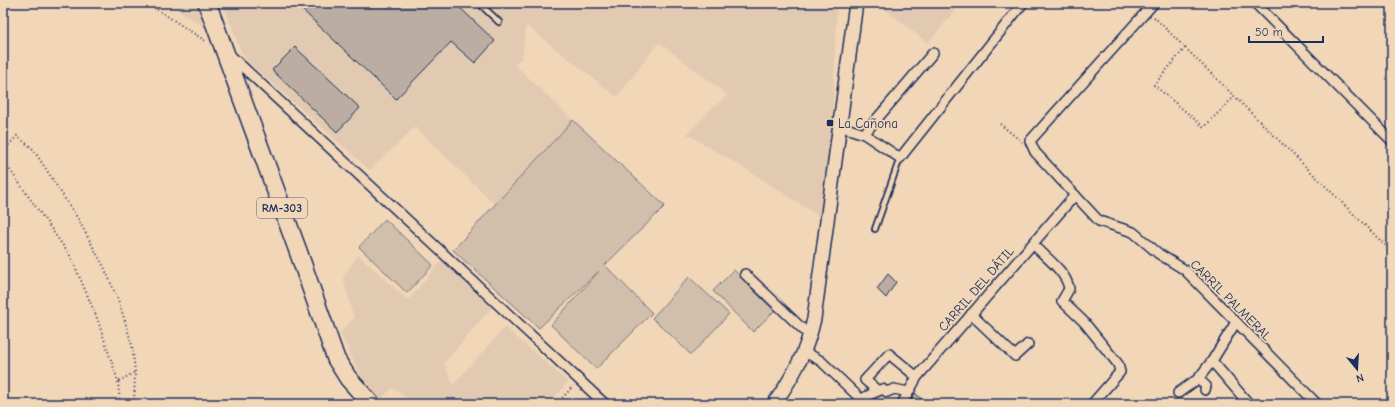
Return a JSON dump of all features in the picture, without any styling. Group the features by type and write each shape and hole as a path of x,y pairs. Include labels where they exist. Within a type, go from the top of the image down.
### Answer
{"highway":[{"name":"RM-303","path":"207,3 336,359 348,378 371,404"}],"main road":[{"path":"774,404 805,352 817,302 856,3"}],"street":[{"path":"840,126 864,134 900,158 1022,3"},
{"path":"1035,152 1030,141 1154,3"},
{"path":"1255,3 1392,141"},
{"path":"224,50 605,404"},
{"path":"864,134 933,53"},
{"name":"CARRIL PALMERAL","path":"1035,152 1099,222 1134,232 1159,254 1185,270 1317,404"},
{"name":"CARRIL DEL DÁTIL","path":"902,404 917,377 1075,195"},
{"path":"1032,244 1063,274 1069,289 1062,301 1084,322 1118,364 1120,372 1092,404"},
{"path":"745,274 810,336"},
{"path":"971,314 1015,356 1028,344"},
{"path":"1178,393 1198,379 1212,361 1236,322"},
{"path":"805,352 820,361 864,402 882,389 887,392 894,389 908,392"},
{"path":"878,391 865,380 889,354 917,377"},
{"path":"1212,361 1249,404"},
{"path":"1198,379 1206,386 1205,390"}],"lane":[{"path":"479,3 499,22"},
{"path":"875,229 900,158"}],"path":[{"path":"147,3 202,39 224,50"},
{"path":"1147,11 1392,252"},
{"path":"1185,48 1154,85 1204,127 1234,97"},
{"path":"1000,124 1035,152"},
{"path":"3,151 17,136 32,149 78,219 105,269 120,305 132,345 135,372 134,404"},
{"path":"3,160 71,257 97,318 118,381 120,404"},
{"path":"118,381 135,372"},
{"path":"557,404 579,380"}],"shaded area":[{"path":"166,3 195,3 210,31"},
{"path":"223,3 837,3 828,222 746,169 687,134 710,110 728,95 659,42 617,97 526,25 522,58 514,64 573,120 495,204 415,127 370,170 249,63 241,51"},
{"path":"877,3 961,3 928,43"},
{"path":"573,120 665,206 605,265 652,313 596,369 551,325 599,271 539,328 453,250"},
{"path":"385,219 433,265 407,293 359,247"},
{"path":"358,255 408,300 442,260 492,307 444,363 453,385 505,327 568,382 549,404 437,404 441,399 434,404 416,404 392,388 381,399 357,368 340,333 354,318 343,278"},
{"path":"734,270 774,311 753,332 713,291"},
{"path":"689,277 729,314 691,355 652,318"}],"building":[{"path":"295,3 455,3 495,41 475,63 451,42 396,99"},
{"path":"295,47 360,108 337,132 272,70"},
{"path":"888,274 896,282 886,298 877,289"},
{"path":"915,393 927,404 909,404"}],"place":[{"name":"La Cañona","path":"830,123"}]}
